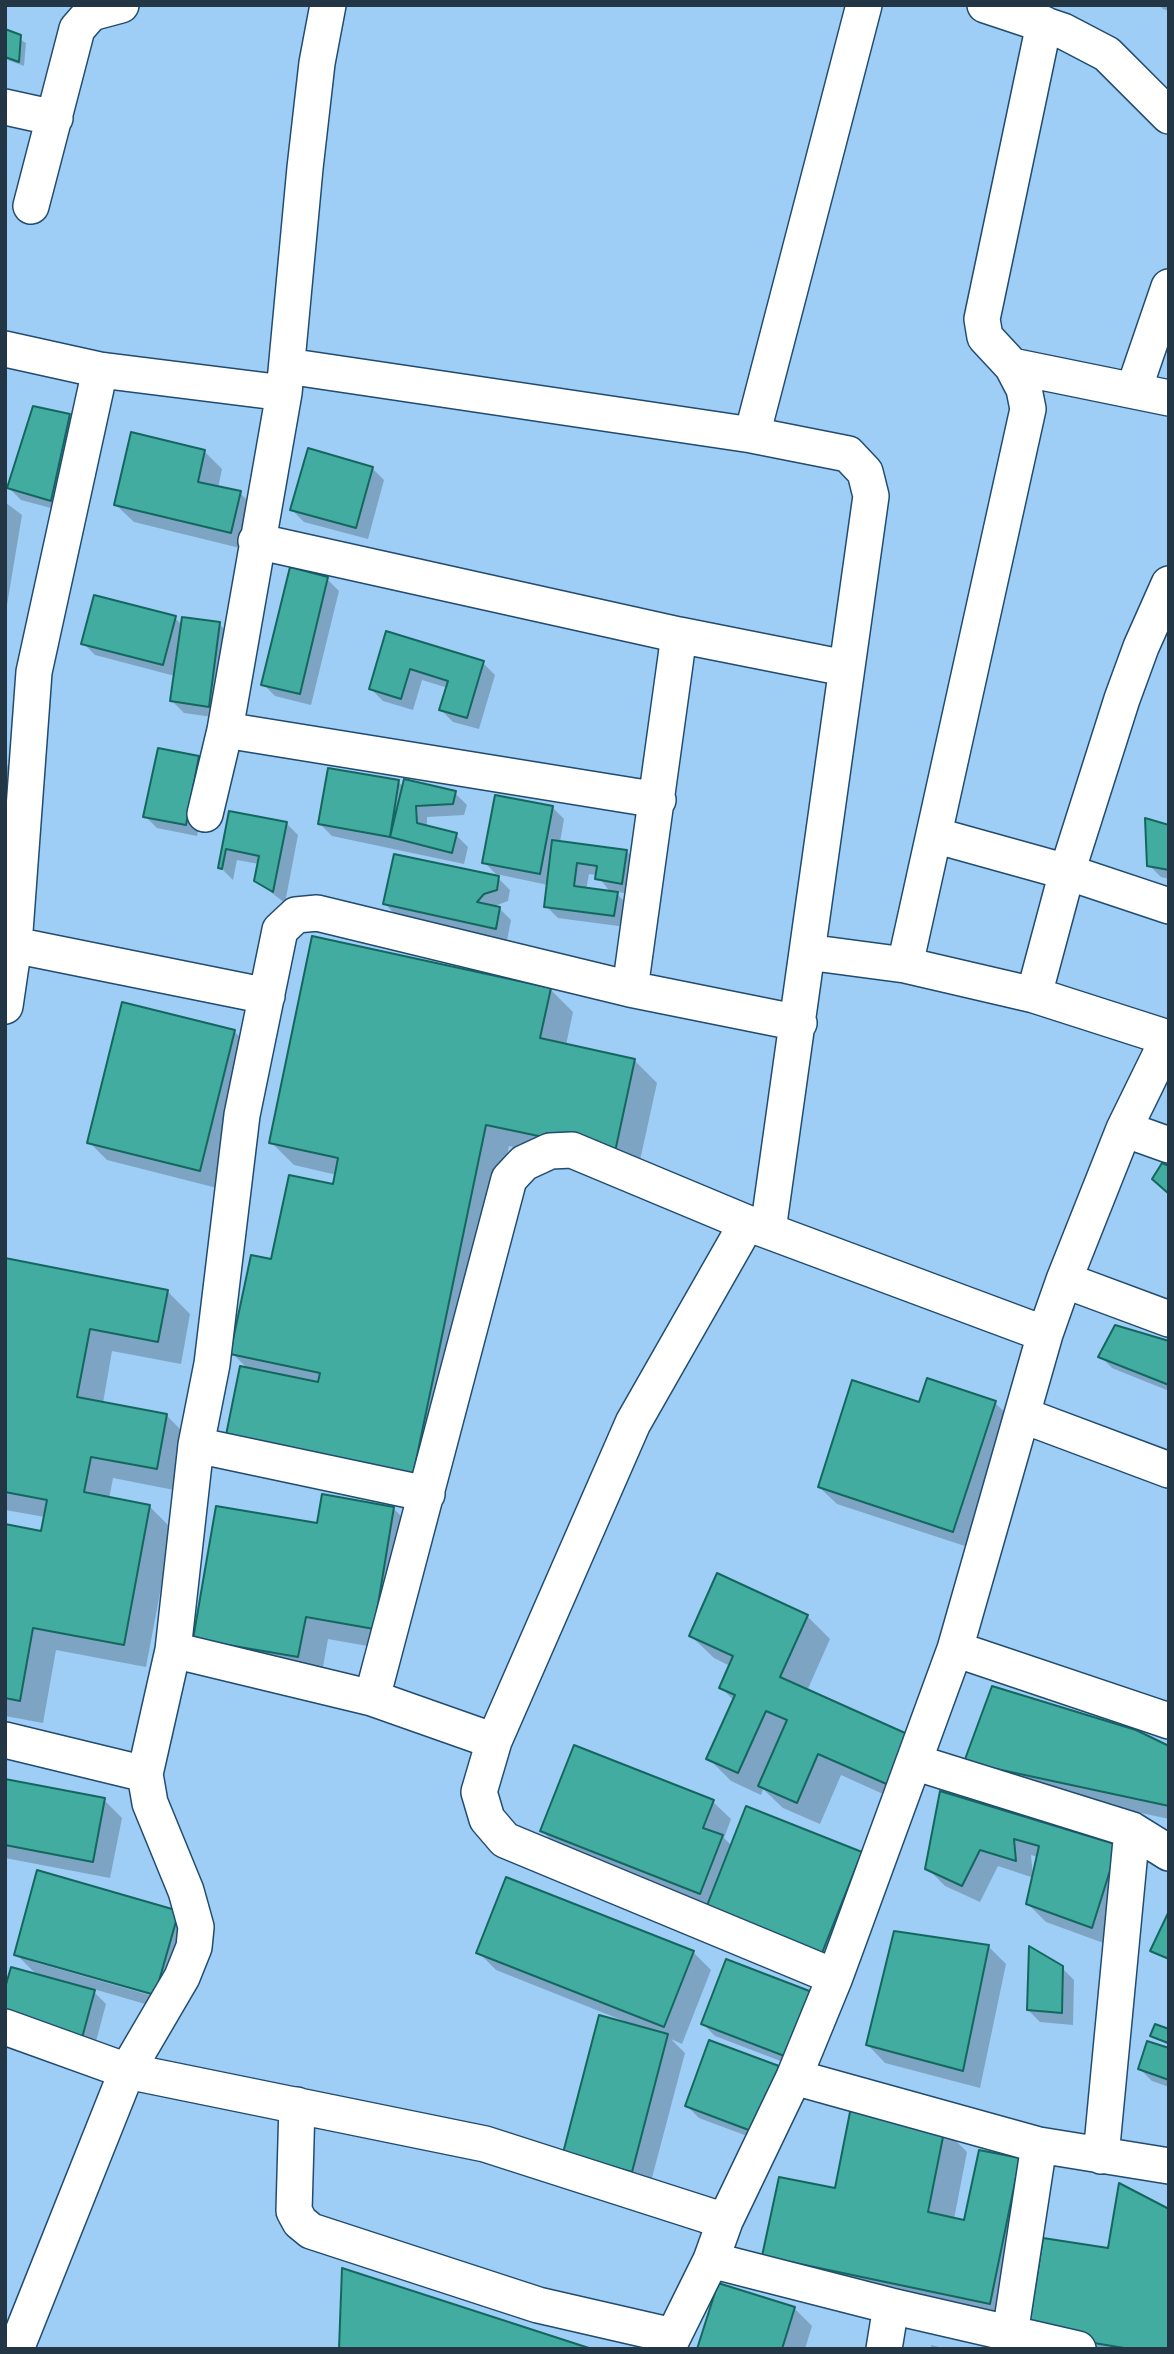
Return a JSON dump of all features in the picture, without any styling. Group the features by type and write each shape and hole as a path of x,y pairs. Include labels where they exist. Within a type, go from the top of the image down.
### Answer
{"street":[{"path":"31,206 77,29 91,13 121,5"},
{"path":"205,814 225,730 285,379 317,63 328,5"},
{"path":"752,435 864,5"},
{"path":"985,5 1060,20 1107,54 1169,116"},
{"path":"905,965 1028,409 1024,389 1012,366 985,337 982,320 1060,20"},
{"path":"5,107 55,118"},
{"path":"1134,389 1169,287"},
{"path":"5,349 100,370 285,379 752,435 848,454 865,472 871,496 845,668 799,1023 757,1227 633,1423 495,1741 479,1792 487,1819 505,1840 835,1977"},
{"path":"1012,366 1169,398"},
{"path":"5,1006 14,946 20,666 100,370"},
{"path":"256,541 679,635 845,668"},
{"path":"1034,995 1067,872 1136,660 1169,584"},
{"path":"630,989 679,635"},
{"path":"225,730 658,800"},
{"path":"934,835 1067,872 1169,906"},
{"path":"16,2349 127,2070 181,1977 194,1947 196,1927 186,1891 150,1803 145,1774 173,1650 196,1445 212,1364 242,1115 281,930 296,915 317,914 630,989 799,1023"},
{"path":"14,946 267,996"},
{"path":"297,2105 294,2211 300,2222 312,2231 538,2305 670,2343 712,2260 725,2221 794,2077 835,1977 955,1649 1045,1334 1064,1280 1124,1129 1168,1038 1034,995 905,965 807,953"},
{"path":"1124,1129 1169,1145"},
{"path":"372,1698 509,1179 524,1163 550,1152 572,1150 757,1227 1045,1334"},
{"path":"1064,1280 1169,1319"},
{"path":"1022,1415 1169,1470"},
{"path":"196,1445 427,1494"},
{"path":"955,1649 1169,1721"},
{"path":"173,1650 372,1698 495,1741"},
{"path":"5,1740 145,1774"},
{"path":"914,1762 1132,1830 1169,1853"},
{"path":"1101,2156 1132,1830"},
{"path":"5,2027 127,2070 485,2144 725,2221"},
{"path":"794,2077 1039,2145 1169,2166"},
{"path":"1010,2334 1039,2145"},
{"path":"712,2260 891,2306 1078,2349"},
{"path":"884,2349 891,2306"}],"building":[{"path":"5,29 21,35 19,62 5,57"},
{"path":"33,406 70,414 51,501 7,488"},
{"path":"131,432 205,450 198,482 241,491 231,533 114,505"},
{"path":"308,448 373,467 356,528 290,510"},
{"path":"290,567 328,577 300,694 261,685"},
{"path":"94,595 176,616 163,665 81,644"},
{"path":"182,617 220,622 209,707 170,701"},
{"path":"386,631 484,661 467,718 439,710 448,681 410,669 401,699 369,689"},
{"path":"158,748 199,756 186,825 143,817"},
{"path":"328,768 399,780 390,837 318,824"},
{"path":"404,779 456,791 453,804 416,806 417,823 457,833 452,853 390,837"},
{"path":"495,795 553,806 540,874 482,863"},
{"path":"229,811 287,822 273,892 254,881 259,856 226,849 222,869 218,868"},
{"path":"1145,818 1169,825 1169,870 1147,866"},
{"path":"552,840 627,850 622,884 595,879 597,866 577,863 574,886 618,892 614,916 544,907"},
{"path":"394,854 499,876 497,890 484,894 477,902 500,907 496,929 383,904"},
{"path":"312,936 551,988 540,1038 635,1059 615,1152 486,1125 413,1475 226,1435 240,1366 318,1382 320,1373 230,1354 251,1255 271,1259 289,1175 333,1184 338,1158 269,1143"},
{"path":"122,1002 235,1030 200,1171 87,1143"},
{"path":"1162,1163 1169,1166 1169,1194 1152,1179"},
{"path":"5,1258 168,1290 158,1342 90,1329 77,1397 167,1414 157,1469 91,1457 84,1492 150,1505 124,1645 33,1628 20,1701 5,1698 5,1524 41,1531 47,1500 5,1492"},
{"path":"1115,1325 1169,1341 1169,1385 1098,1357"},
{"path":"927,1378 996,1401 953,1532 818,1487 852,1380 919,1402"},
{"path":"322,1494 394,1507 374,1629 306,1617 298,1657 193,1639 216,1506 317,1523"},
{"path":"717,1573 808,1615 780,1677 914,1737 891,1786 818,1754 797,1803 758,1786 787,1720 766,1711 738,1773 706,1759 735,1695 719,1688 733,1656 689,1636"},
{"path":"992,1686 1136,1730 1169,1746 1169,1806 964,1762"},
{"path":"574,1745 714,1800 703,1828 723,1835 700,1894 540,1831"},
{"path":"5,1779 105,1798 93,1862 5,1845"},
{"path":"940,1791 1118,1845 1092,1928 1026,1904 1039,1846 1014,1839 1016,1861 980,1850 962,1886 925,1869"},
{"path":"746,1806 862,1852 822,1953 706,1908"},
{"path":"37,1870 179,1911 155,1995 14,1955"},
{"path":"506,1877 694,1951 664,2027 476,1953"},
{"path":"1169,1911 1169,1959 1150,1951"},
{"path":"894,1931 989,1945 963,2071 866,2045"},
{"path":"1029,1946 1063,1966 1062,2013 1027,2010"},
{"path":"726,1959 812,1992 787,2057 701,2024"},
{"path":"11,1967 95,1990 82,2038 5,2017 5,1988"},
{"path":"599,2015 668,2034 632,2172 563,2153"},
{"path":"1155,2024 1169,2029 1168,2043 1150,2036"},
{"path":"709,2040 779,2066 754,2132 685,2106"},
{"path":"1147,2041 1169,2048 1169,2080 1138,2069"},
{"path":"851,2107 945,2127 928,2212 964,2220 979,2150 1020,2158 990,2304 762,2256 779,2177 835,2188"},
{"path":"1119,2183 1169,2209 1168,2349 1130,2349 1028,2332 1043,2238 1108,2248"},
{"path":"342,2268 592,2349 339,2349"},
{"path":"718,2283 795,2307 782,2349 697,2349"}]}
